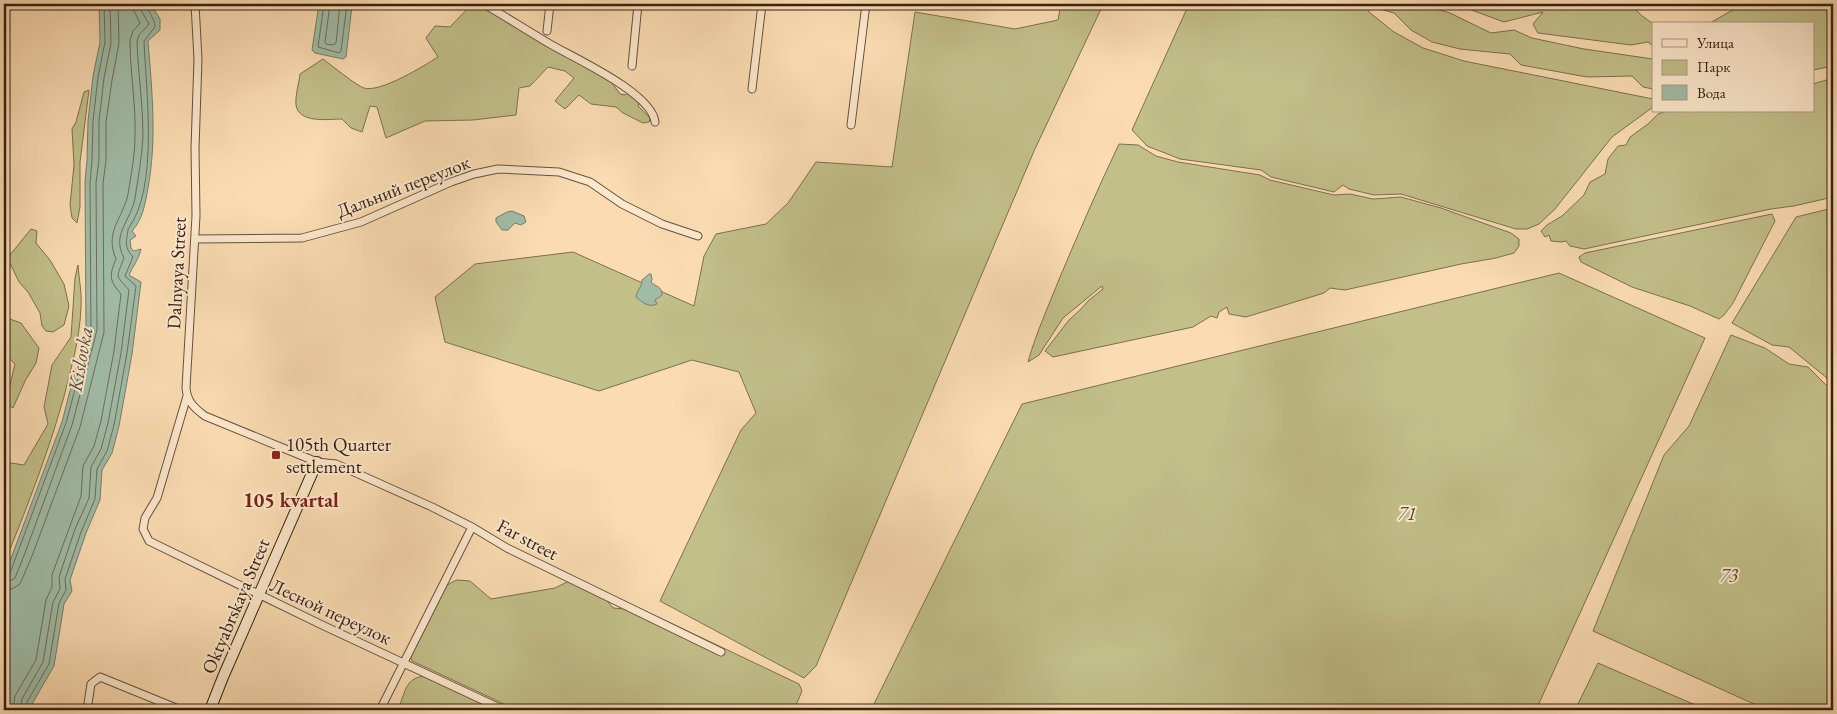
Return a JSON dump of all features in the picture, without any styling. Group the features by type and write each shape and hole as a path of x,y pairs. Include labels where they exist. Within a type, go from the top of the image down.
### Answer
{"street":[{"path":"4,18 6,4"},
{"name":"Dalnyaya Street","path":"187,396 192,268 196,239 195,148 198,59 195,4"},
{"path":"484,4 620,83 652,111 655,122"},
{"path":"548,31 550,4"},
{"path":"632,66 638,4"},
{"path":"752,89 762,4"},
{"path":"851,125 866,4"},
{"name":"Дальний переулок","path":"196,239 296,238 312,236 360,222 451,182 474,174 498,169 559,172 590,182 622,204 662,224 698,236"},
{"path":"187,396 190,403 205,416 317,462"},
{"name":"Лесной переулок","path":"187,396 157,498 145,518 143,528 149,541 504,710"},
{"name":"Far street","path":"317,462 336,464 472,527 507,548 721,652"},
{"name":"Oktyabrskaya Street","path":"210,710 317,462"},
{"path":"380,710 472,527"},
{"path":"87,710 91,684 100,677 181,710"}],"green space":[{"path":"472,4 479,4 612,83 620,94 625,95 628,92 650,118 649,122 643,123 623,113 616,107 591,104 579,95 565,109 555,101 574,78 565,71 548,67 530,86 519,88 516,115 473,120 425,121 386,138 377,107 370,106 362,132 351,128 342,119 323,120 308,118 298,111 296,101 300,74 323,59 350,80 364,88 380,87 391,83 438,57 426,38 435,26 450,27"},
{"path":"1061,4 1107,4 1100,11 1034,151 816,666 804,678 660,601 741,430 756,413 739,372 692,360 599,391 445,342 435,297 475,264 573,252 694,306 704,256 716,234 766,224 788,203 816,162 892,167 915,12 1015,29 1058,20"},
{"path":"1189,4 1365,4 1369,12 1394,32 1423,48 1464,61 1652,99 1652,108 1612,137 1555,209 1539,224 1527,229 1516,229 1401,194 1374,195 1349,189 1343,185 1334,192 1271,177 1261,170 1180,159 1147,146 1132,130"},
{"path":"1377,4 1419,4 1450,13 1491,33 1514,30 1532,38 1584,49 1652,59 1652,89 1643,87 1632,76 1587,77 1521,65 1510,54 1460,49 1432,42 1411,30 1394,13 1380,9"},
{"path":"1455,4 1630,4 1652,23 1652,45 1648,42 1631,45 1538,33 1533,24 1543,12 1504,22"},
{"path":"1755,4 1833,4 1833,66 1814,70 1814,22 1712,22 1740,6"},
{"path":"1833,78 1833,197 1584,249 1570,246 1566,241 1551,241 1549,235 1545,237 1541,231 1562,216 1584,195 1590,182 1605,174 1608,159 1618,146 1626,145 1630,137 1658,114 1664,112 1814,112 1814,84"},
{"path":"89,90 80,162 80,207 77,223 72,218 70,205 74,165 72,129 76,122 84,92"},
{"path":"1119,144 1138,145 1156,156 1178,162 1260,175 1270,180 1334,195 1350,194 1373,199 1401,197 1441,208 1511,233 1519,239 1519,246 1514,253 1496,258 1345,290 1330,288 1324,293 1246,317 1229,314 1227,307 1219,312 1217,318 1211,316 1193,327 1053,357 1045,351 1069,320 1103,289 1102,286 1063,318 1039,355 1028,362 1060,277"},
{"path":"1833,208 1833,383 1789,347 1772,345 1732,323 1796,217"},
{"path":"1772,214 1775,221 1733,303 1719,319 1690,306 1632,287 1581,262 1579,257 1585,253"},
{"path":"31,229 37,231 36,243 50,260 64,284 69,306 64,325 53,332 46,331 42,326 40,313 28,292 19,282 9,261 10,255"},
{"path":"78,265 81,307 79,330 72,365 57,421 43,462 4,564 4,464 24,465 48,424 44,407 52,365 71,337 75,278"},
{"name":"71","path":"1559,273 1705,338 1536,710 871,710 1022,404"},
{"path":"4,317 21,323 39,348 36,363 25,381 13,408 8,405 9,389 15,364 4,353"},
{"name":"73","path":"1731,335 1765,348 1789,364 1808,367 1833,392 1833,710 1767,710 1593,631 1664,455 1689,426"},
{"path":"457,580 470,581 491,599 555,588 571,580 599,591 613,608 639,608 799,684 802,691 794,710 517,710 412,661 408,648 428,609 441,591"},
{"path":"1598,663 1707,710 1575,710"},
{"path":"425,676 500,710 397,710 409,684 418,677"}],"water":[{"name":"Kislovka","path":"99,4 151,4 160,19 160,30 148,41 153,115 151,169 143,211 132,231 136,236 130,240 131,248 134,251 141,249 129,275 141,282 132,354 119,426 112,453 102,470 100,500 86,533 70,580 72,591 64,604 54,666 32,704 31,710 4,710 4,577 62,422 86,328 85,182 88,121 93,76 100,42"},
{"path":"319,4 350,4 352,6 346,57 343,59 315,53 312,50"},
{"path":"512,211 524,216 526,222 521,225 515,223 508,230 502,230 496,222 496,218"},
{"path":"651,274 651,282 660,288 662,292 662,295 655,300 657,304 654,305 646,304 636,297 642,280"}],"place":[{"name":"105th Quarter settlement","path":"276,455"}],"district":[{"name":"105 kvartal","path":"291,500"}]}
